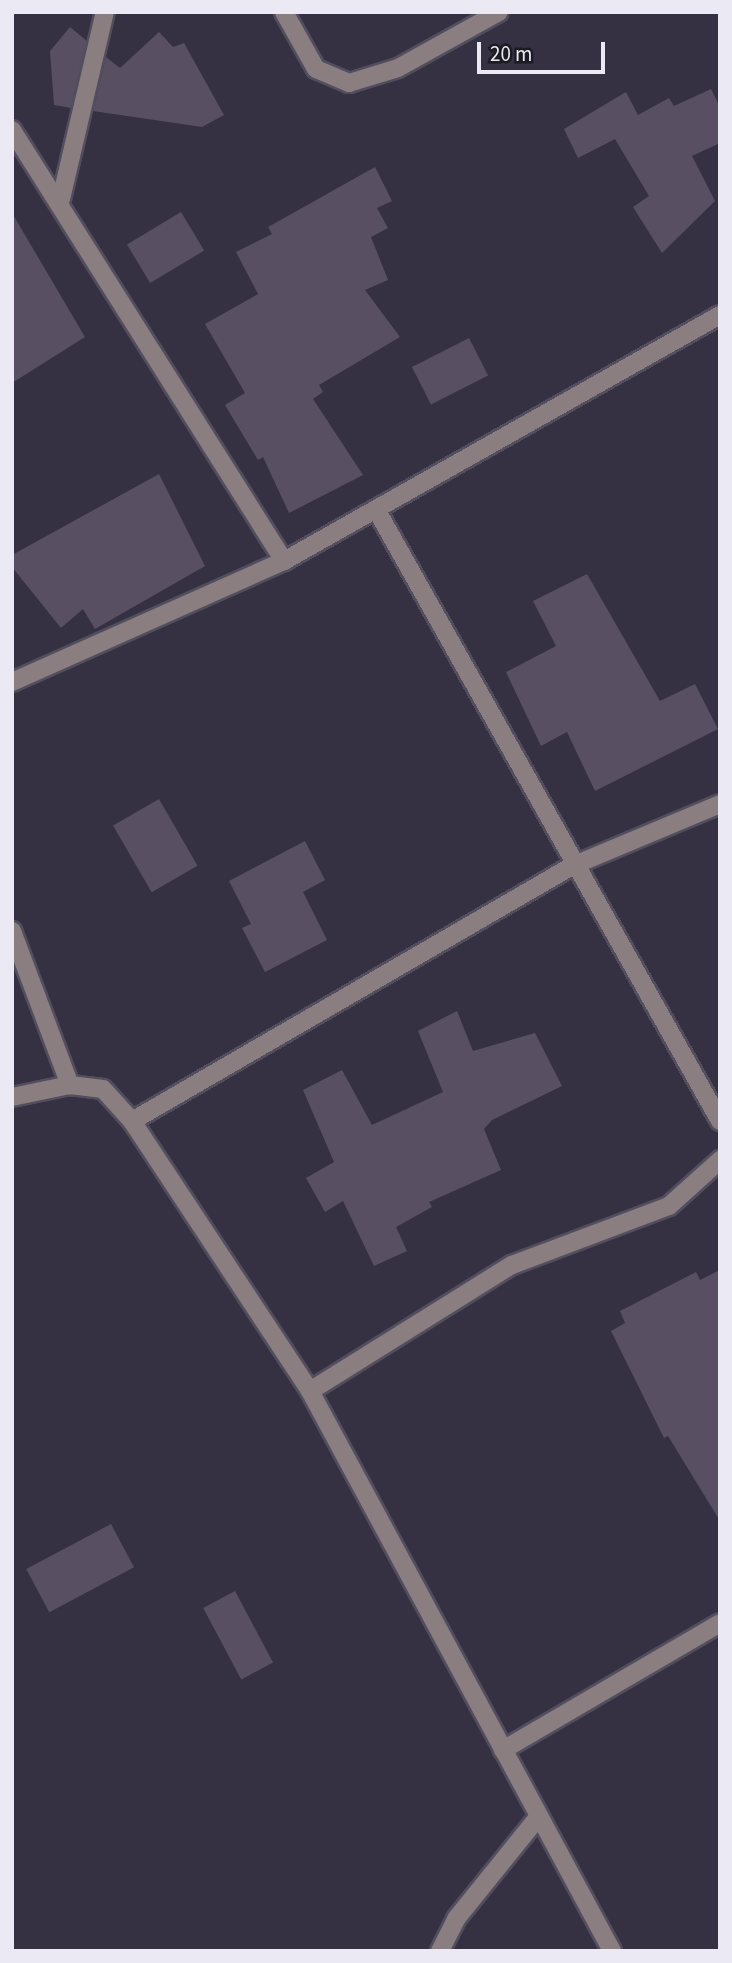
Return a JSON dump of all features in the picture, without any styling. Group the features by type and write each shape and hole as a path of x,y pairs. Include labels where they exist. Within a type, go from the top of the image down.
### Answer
{"street":[{"path":"61,199 105,12"},
{"path":"284,12 316,69 349,83 398,68 499,12"},
{"path":"12,130 61,199 284,561"},
{"path":"12,682 284,561 720,315"},
{"path":"376,509 572,866 720,1121"},
{"path":"132,1121 572,866 720,804"},
{"path":"12,931 70,1085"},
{"path":"12,1097 70,1085 103,1089 132,1121 310,1391 612,1951"},
{"path":"310,1391 512,1265 669,1206 720,1160"},
{"path":"503,1750 720,1623"},
{"path":"440,1951 456,1919 539,1816"}],"building":[{"path":"70,27 87,41 71,108 54,105 50,51"},
{"path":"159,32 173,47 184,43 224,115 202,127 93,111 106,57 120,68"},
{"path":"711,89 720,107 720,143 692,156 715,201 662,253 633,207 649,196 615,139 578,158 564,129 626,92 638,115 669,98 674,106"},
{"path":"375,167 392,201 377,208 388,228 371,237 388,280 365,290 400,337 319,385 323,392 313,399 363,475 289,513 263,457 258,460 225,405 245,393 205,324 258,294 236,252 272,234 268,227"},
{"path":"181,212 204,251 150,283 127,244"},
{"path":"12,213 85,337 12,383"},
{"path":"469,338 488,375 431,404 412,367"},
{"path":"159,474 205,566 95,629 83,609 61,628 12,567 12,555"},
{"path":"587,574 660,701 695,684 718,729 595,791 567,732 541,746 506,672 556,646 533,601"},
{"path":"159,799 198,866 152,892 113,825"},
{"path":"305,841 325,880 303,892 327,940 265,972 242,928 251,924 229,881"},
{"path":"457,1011 473,1051 535,1033 562,1086 492,1120 484,1129 501,1170 429,1202 432,1207 396,1227 407,1251 374,1266 343,1201 325,1212 306,1178 334,1162 303,1090 342,1070 372,1125 443,1092 418,1031"},
{"path":"720,1270 720,1521 668,1436 664,1438 611,1331 625,1323 620,1311 696,1272 700,1280"},
{"path":"111,1524 134,1567 49,1612 26,1569"},
{"path":"235,1591 273,1663 241,1679 203,1608"}]}
